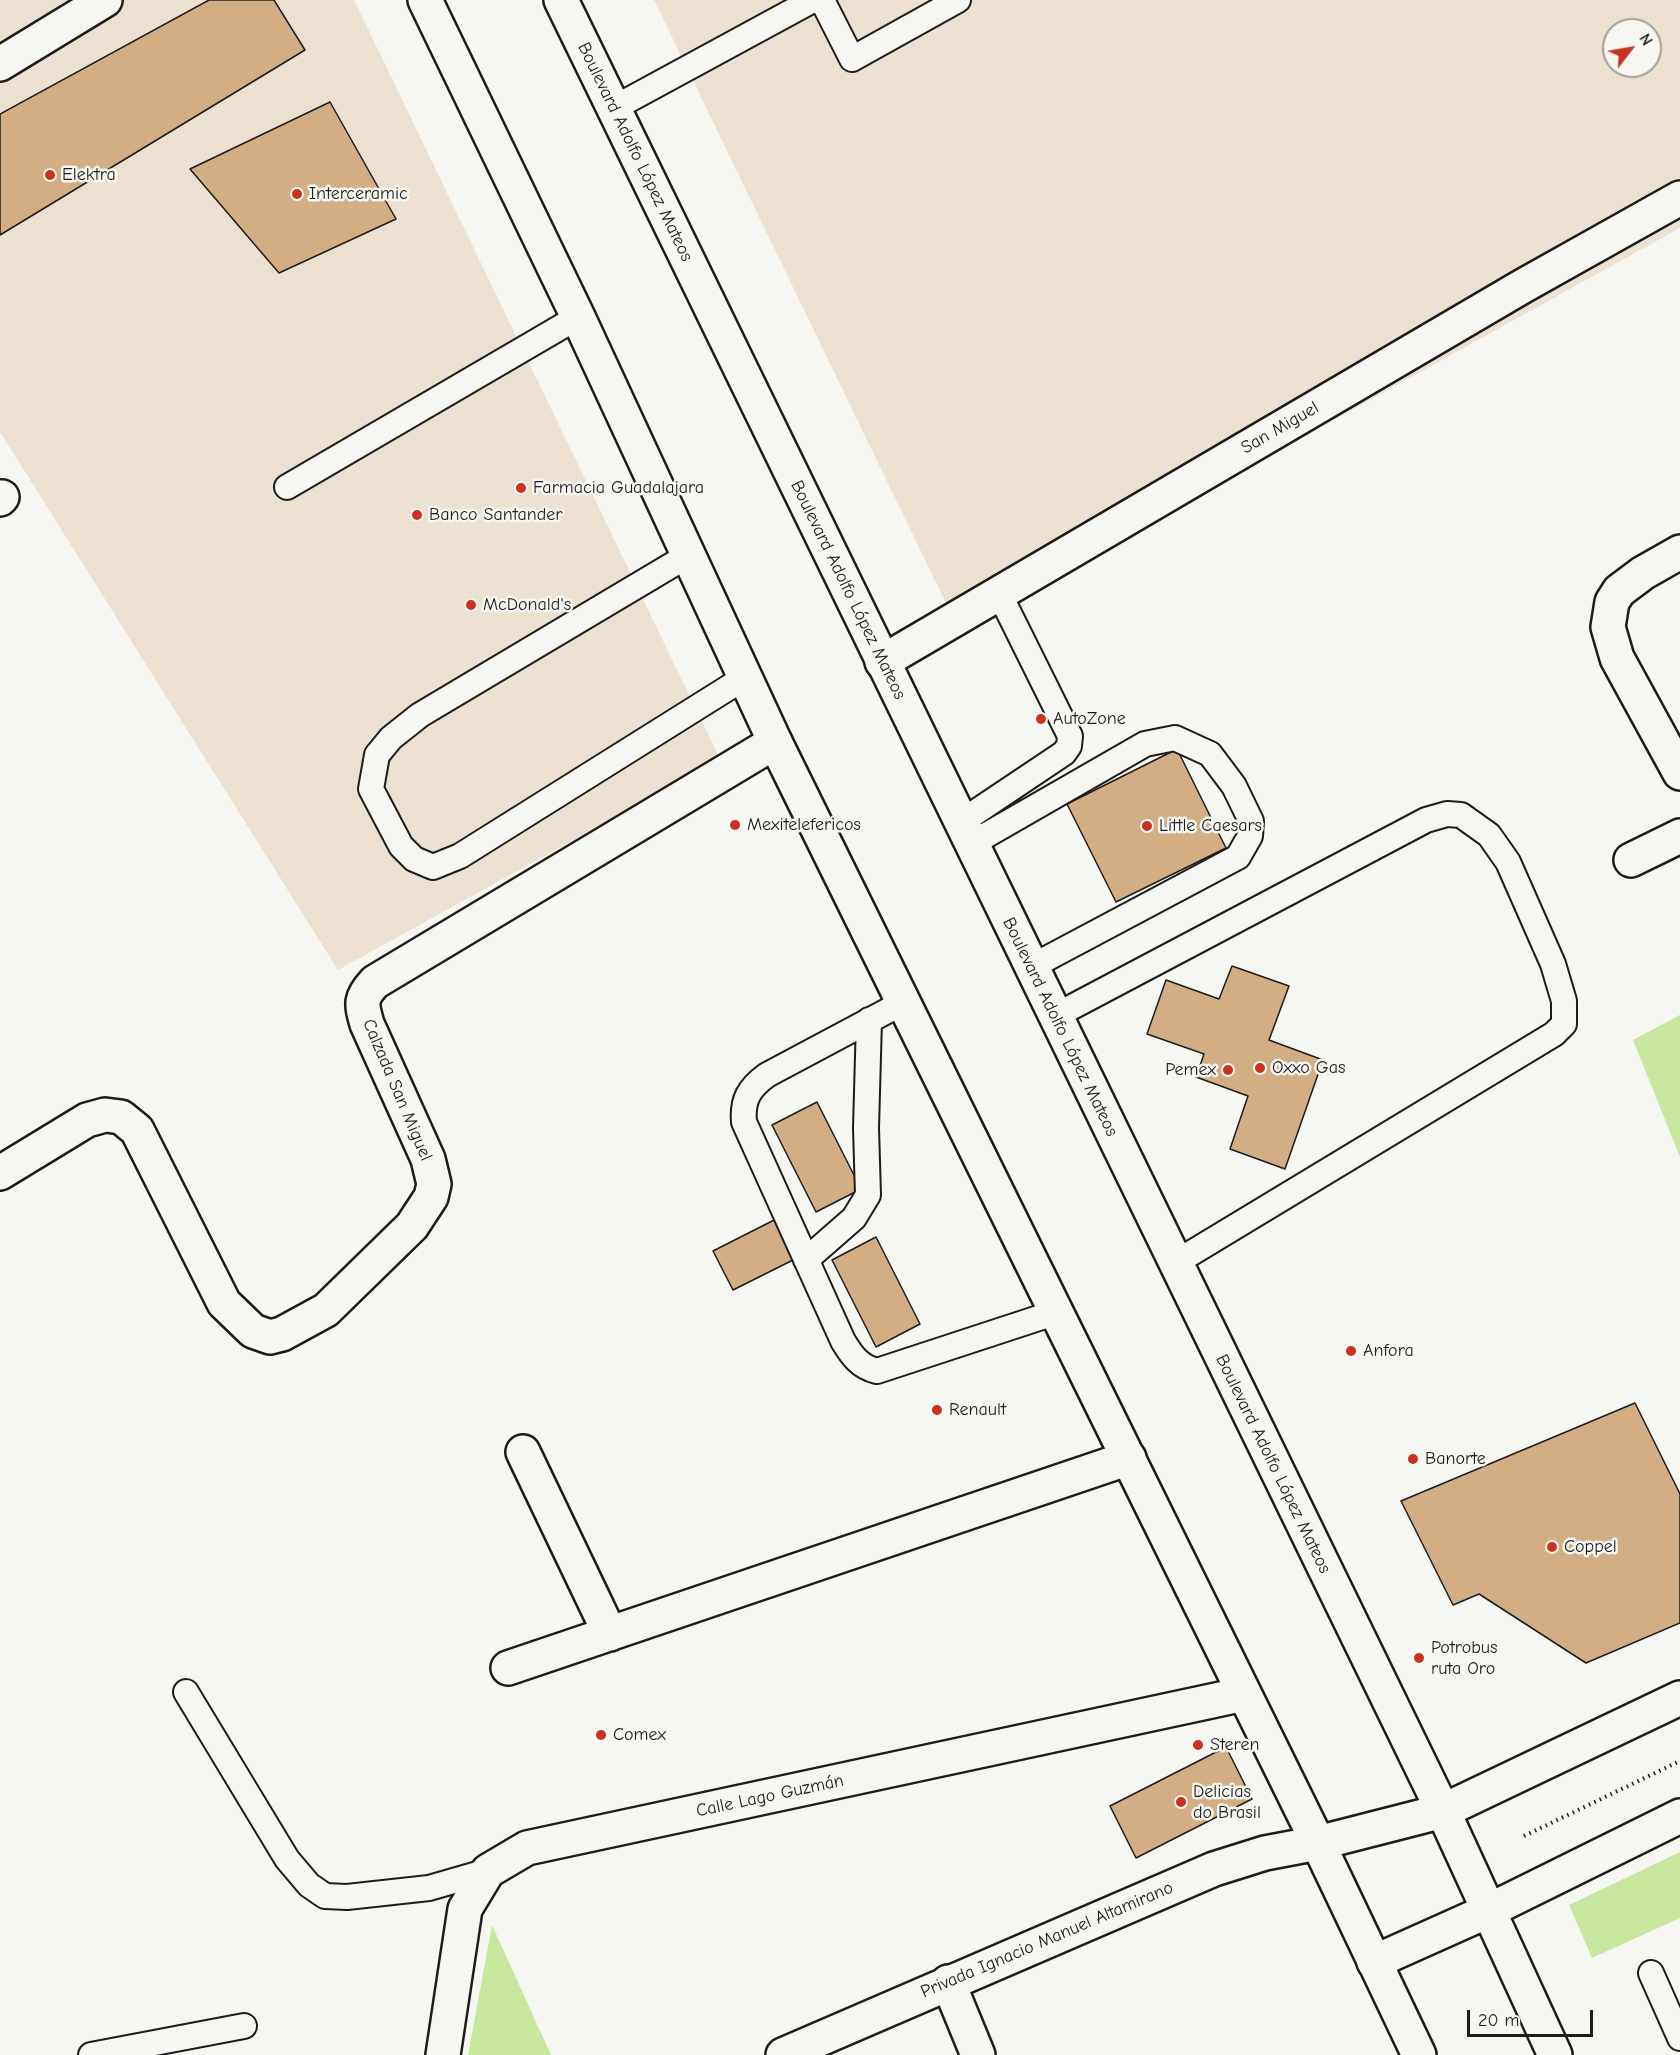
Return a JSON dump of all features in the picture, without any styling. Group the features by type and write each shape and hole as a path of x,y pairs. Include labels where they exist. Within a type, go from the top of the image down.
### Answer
{"main road":[{"path":"425,0 578,317 774,742 1129,1458 1419,2055"},
{"name":"Boulevard Adolfo López Mateos","path":"561,0 1443,1811 1555,2055"},
{"path":"0,64 87,5"},
{"name":"San Miguel","path":"882,662 1523,286 1680,198"},
{"path":"1680,552 1643,573 1619,591 1612,602 1608,627 1617,658 1680,773"},
{"name":"Calzada San Miguel","path":"0,1173 87,1120 105,1115 121,1117 137,1130 224,1303 253,1331 270,1337 282,1334 326,1310 412,1226 431,1197 434,1184 428,1159 367,1024 362,1005 364,994 375,982 774,742"},
{"path":"1631,860 1680,836"},
{"path":"522,1452 610,1634"},
{"path":"508,1668 1129,1458"},
{"name":"Calle Lago Guzmán","path":"443,2055 465,1909 488,1871 527,1848 1244,1694"},
{"name":"Privada Ignacio Manuel Altamirano","path":"783,2055 1214,1869 1265,1853 1318,1843 1443,1811 1680,1698"},
{"path":"1374,1962 1488,1911 1680,1816"},
{"path":"948,1982 978,2055"}],"lane":[{"path":"614,108 813,0"},
{"path":"822,0 852,59 958,0"},
{"path":"286,487 578,317"},
{"path":"687,556 420,715 391,738 377,755 371,789 401,846 414,859 433,867 460,856 744,678"},
{"path":"966,833 1064,753 1069,746 1070,736 999,593"},
{"path":"966,833 1145,744 1175,738 1210,754 1234,786 1251,821 1250,836 1238,857 1031,967"},
{"path":"1054,1016 1426,820 1447,814 1461,815 1489,835 1508,862 1553,964 1564,1001 1563,1024 1554,1034 1175,1263"},
{"path":"904,1002 767,1075 745,1098 743,1109 744,1122 843,1341 853,1358 865,1368 877,1371 1057,1312"},
{"path":"806,1260 854,1218 868,1195 866,1128 869,1020"},
{"path":"186,1692 287,1859 309,1885 325,1896 347,1897 429,1888 488,1871"},
{"path":"1651,1973 1680,2038"},
{"path":"91,2055 244,2026"}],"path":[{"path":"1524,1836 1680,1761"}],"shaded area":[{"path":"0,0 354,0 720,759 338,970 0,432"},
{"path":"654,0 1680,0 1680,228 958,628"}],"green space":[{"path":"1680,1015 1680,1157 1633,1040"},
{"path":"1680,1852 1680,1918 1592,1958 1569,1905"},
{"path":"492,1925 551,2055 468,2055"}],"building":[{"name":"Elektra","path":"209,0 274,0 305,50 0,235 0,114"},
{"name":"Interceramic","path":"330,102 396,219 279,273 190,169"},
{"name":"Little Caesars","path":"1177,749 1226,848 1116,902 1067,804"},
{"name":"Oxxo Gas","path":"1232,966 1289,986 1269,1040 1323,1060 1285,1169 1230,1149 1248,1096 1196,1077 1204,1054 1147,1034 1166,980 1219,999"},
{"path":"817,1102 861,1189 816,1212 772,1125"},
{"path":"782,1216 801,1256 733,1290 713,1251"},
{"path":"876,1237 920,1324 876,1347 832,1260"},
{"name":"Coppel","path":"1635,1403 1680,1494 1680,1623 1586,1663 1479,1594 1453,1605 1401,1501"},
{"name":"Delicias do Brasil","path":"1226,1747 1252,1799 1136,1858 1110,1806"}],"place":[{"name":"Elektra","path":"50,175"},
{"name":"Interceramic","path":"297,194"},
{"name":"Farmacia Guadalajara","path":"521,488"},
{"name":"Banco Santander","path":"417,515"},
{"name":"McDonald's","path":"471,605"},
{"name":"AutoZone","path":"1041,719"},
{"name":"Mexitelefericos","path":"735,825"},
{"name":"Little Caesars","path":"1147,826"},
{"name":"Oxxo Gas","path":"1260,1068"},
{"name":"Pemex","path":"1228,1070"},
{"name":"Anfora","path":"1351,1351"},
{"name":"Renault","path":"937,1410"},
{"name":"Banorte","path":"1413,1459"},
{"name":"Coppel","path":"1552,1547"},
{"name":"Potrobus ruta Oro","path":"1419,1658"},
{"name":"Comex","path":"601,1735"},
{"name":"Steren","path":"1198,1745"},
{"name":"Delicias do Brasil","path":"1181,1802"}]}
